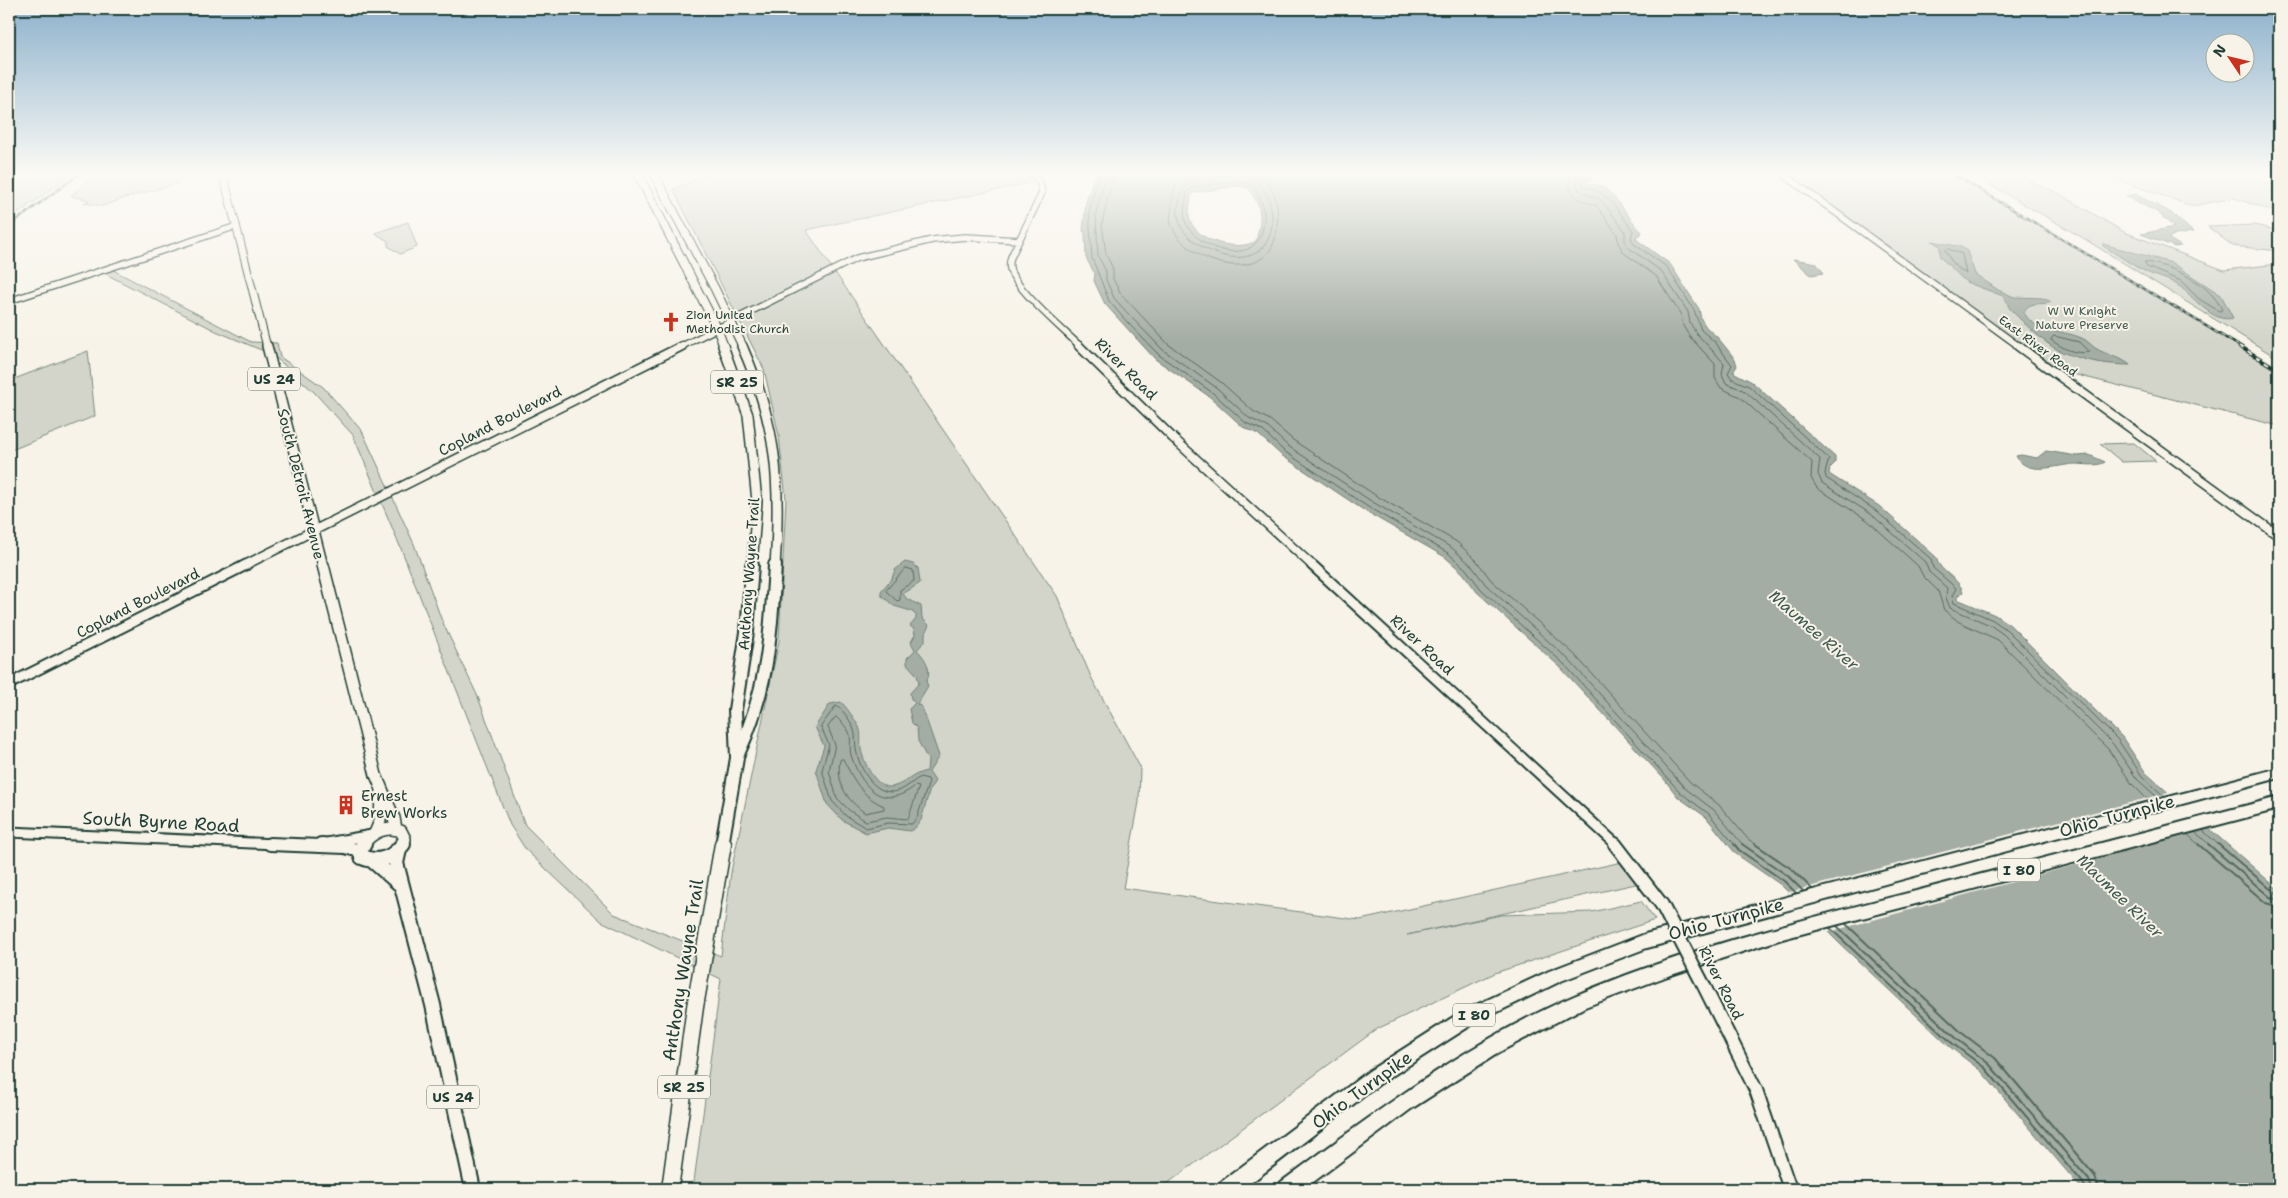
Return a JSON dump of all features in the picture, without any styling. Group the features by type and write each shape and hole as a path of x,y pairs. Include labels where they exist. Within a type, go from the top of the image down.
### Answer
{"highway":[{"name":"Anthony Wayne Trail","path":"667,230 717,328 748,415 757,501 747,632 735,710 737,758 695,1007 670,1189"},
{"name":"Anthony Wayne Trail","path":"683,230 731,321 753,370 767,411 776,467 777,540 769,644 757,708 737,758"},
{"path":"699,292 719,317 731,321"},
{"path":"717,328 728,332 753,370"},
{"name":"Ohio Turnpike","path":"1228,1189 1375,1077 1467,1018 1554,976 1645,941 2279,773"},
{"name":"Ohio Turnpike","path":"1288,1189 1404,1103 1506,1040 1580,1002 1666,969 1782,932 2257,807 2279,803"}],"main road":[{"name":"South Detroit Avenue","path":"238,230 381,793 397,823 396,829 401,831 405,839 399,850 396,863 433,1005 472,1189"},
{"name":"South Detroit Avenue","path":"360,851 363,843 373,834 380,821 381,793"},
{"path":"373,834 396,829"},
{"name":"South Byrne Road","path":"311,846 373,834"},
{"name":"South Byrne Road","path":"311,846 345,847 360,851"},
{"path":"373,861 387,858 399,850"},
{"path":"360,851 362,857 373,861 401,885"},
{"name":"River Road","path":"1662,905 1703,984"}],"street":[{"path":"9,301 225,230"},
{"name":"River Road","path":"1024,230 1008,262 1009,269 1040,307 1173,438 1618,846 1662,905"},
{"name":"East River Road","path":"1859,230 2279,536"},
{"name":"Copland Boulevard","path":"9,684 857,258 932,240 956,237 1019,240"},
{"name":"South Byrne Road","path":"9,832 311,846"},
{"name":"River Road","path":"1703,984 1756,1090 1790,1189"}],"green space":[{"path":"384,230 411,230 417,247 400,254 388,246 388,241 375,233"},
{"path":"694,230 806,230 1057,596 1091,677 1140,767 1139,802 1123,888 1360,920 1622,862 1640,883 1407,935 1501,915 1592,912 1641,901 1655,920 1495,973 1377,1029 1160,1189 693,1189 721,979 601,921 526,850 510,825 402,551 353,435 314,392 273,355 216,331 102,272 111,269 251,342 277,343 280,357 323,387 362,431 414,544 442,621 478,697 525,825 614,914 721,956 731,872 779,641 786,499 779,436 764,369"},
{"name":"W W Knight Nature Preserve","path":"1864,230 2045,230 2279,371 2279,426 2057,370"},
{"path":"2069,230 2120,230 2224,270 2279,264 2279,359"},
{"path":"2212,230 2279,231 2279,251 2233,246"},
{"path":"88,351 95,416 9,451 9,381"},
{"path":"2134,443 2156,461 2122,462 2100,444"}],"water":[{"name":"Maumee River","path":"1196,230 1209,239 1219,243 1239,245 1256,241 1258,230 1640,230 1642,233 1636,237 1637,240 1670,264 1699,309 1701,319 1706,327 1718,338 1735,359 1737,366 1733,372 1752,382 1835,457 1835,463 1830,468 1829,474 1879,506 1936,557 1941,567 1961,587 1963,592 1957,596 1957,599 1995,615 2010,625 2122,737 2146,773 2279,890 2279,1189 2082,1189 1981,1071 1950,1047 1839,943 1781,885 1736,854 1706,817 1678,797 1664,779 1560,667 1477,592 1463,573 1445,557 1365,511 1281,455 1258,434 1243,427 1210,397 1155,359 1105,304 1094,281 1095,274 1086,258 1085,233 1083,231"},
{"path":"2160,230 2191,230 2193,232 2171,236 2169,239 2181,246 2175,247 2141,234"},
{"path":"1932,241 1961,247 1967,251 1975,274 1998,290 2014,297 2043,298 2051,302 2029,306 2024,312 2028,319 2040,327 2086,340 2095,348 2130,365 2102,363 2084,359 2066,354 2052,347 2011,310 2003,296 1966,282 1940,257 1940,246"},
{"path":"2103,244 2172,263 2221,295 2233,318 2218,317 2204,308 2179,286 2140,269 2103,246"},
{"path":"1793,259 1816,263 1824,273 1811,275"},
{"path":"2046,451 2077,456 2089,455 2105,462 2094,465 2074,464 2035,468 2027,466 2016,456 2037,458"},
{"path":"905,562 913,564 918,568 920,583 903,594 907,599 921,606 922,618 929,625 925,634 925,641 917,650 927,665 929,673 926,681 928,686 917,704 922,707 939,756 929,772 935,781 930,789 921,820 915,828 910,831 888,828 866,833 842,820 827,804 816,770 824,746 815,727 830,704 841,702 859,727 864,760 870,772 879,783 889,787 894,786 927,771 928,760 918,741 917,728 912,723 909,709 915,703 911,699 910,693 919,683 917,675 907,664 907,658 915,650 911,642 915,635 914,629 910,626 916,619 916,615 911,611 894,606 881,595 881,591 892,578 895,570"}],"pier":[{"path":"2171,792 2211,828 1825,933 1786,893"}],"railway":[{"path":"2047,230 2241,347"},
{"path":"2239,346 2279,370"}],"place":[{"name":"Zion United Methodist Church","path":"671,322"},
{"name":"Ernest Brew Works","path":"346,805"}]}
